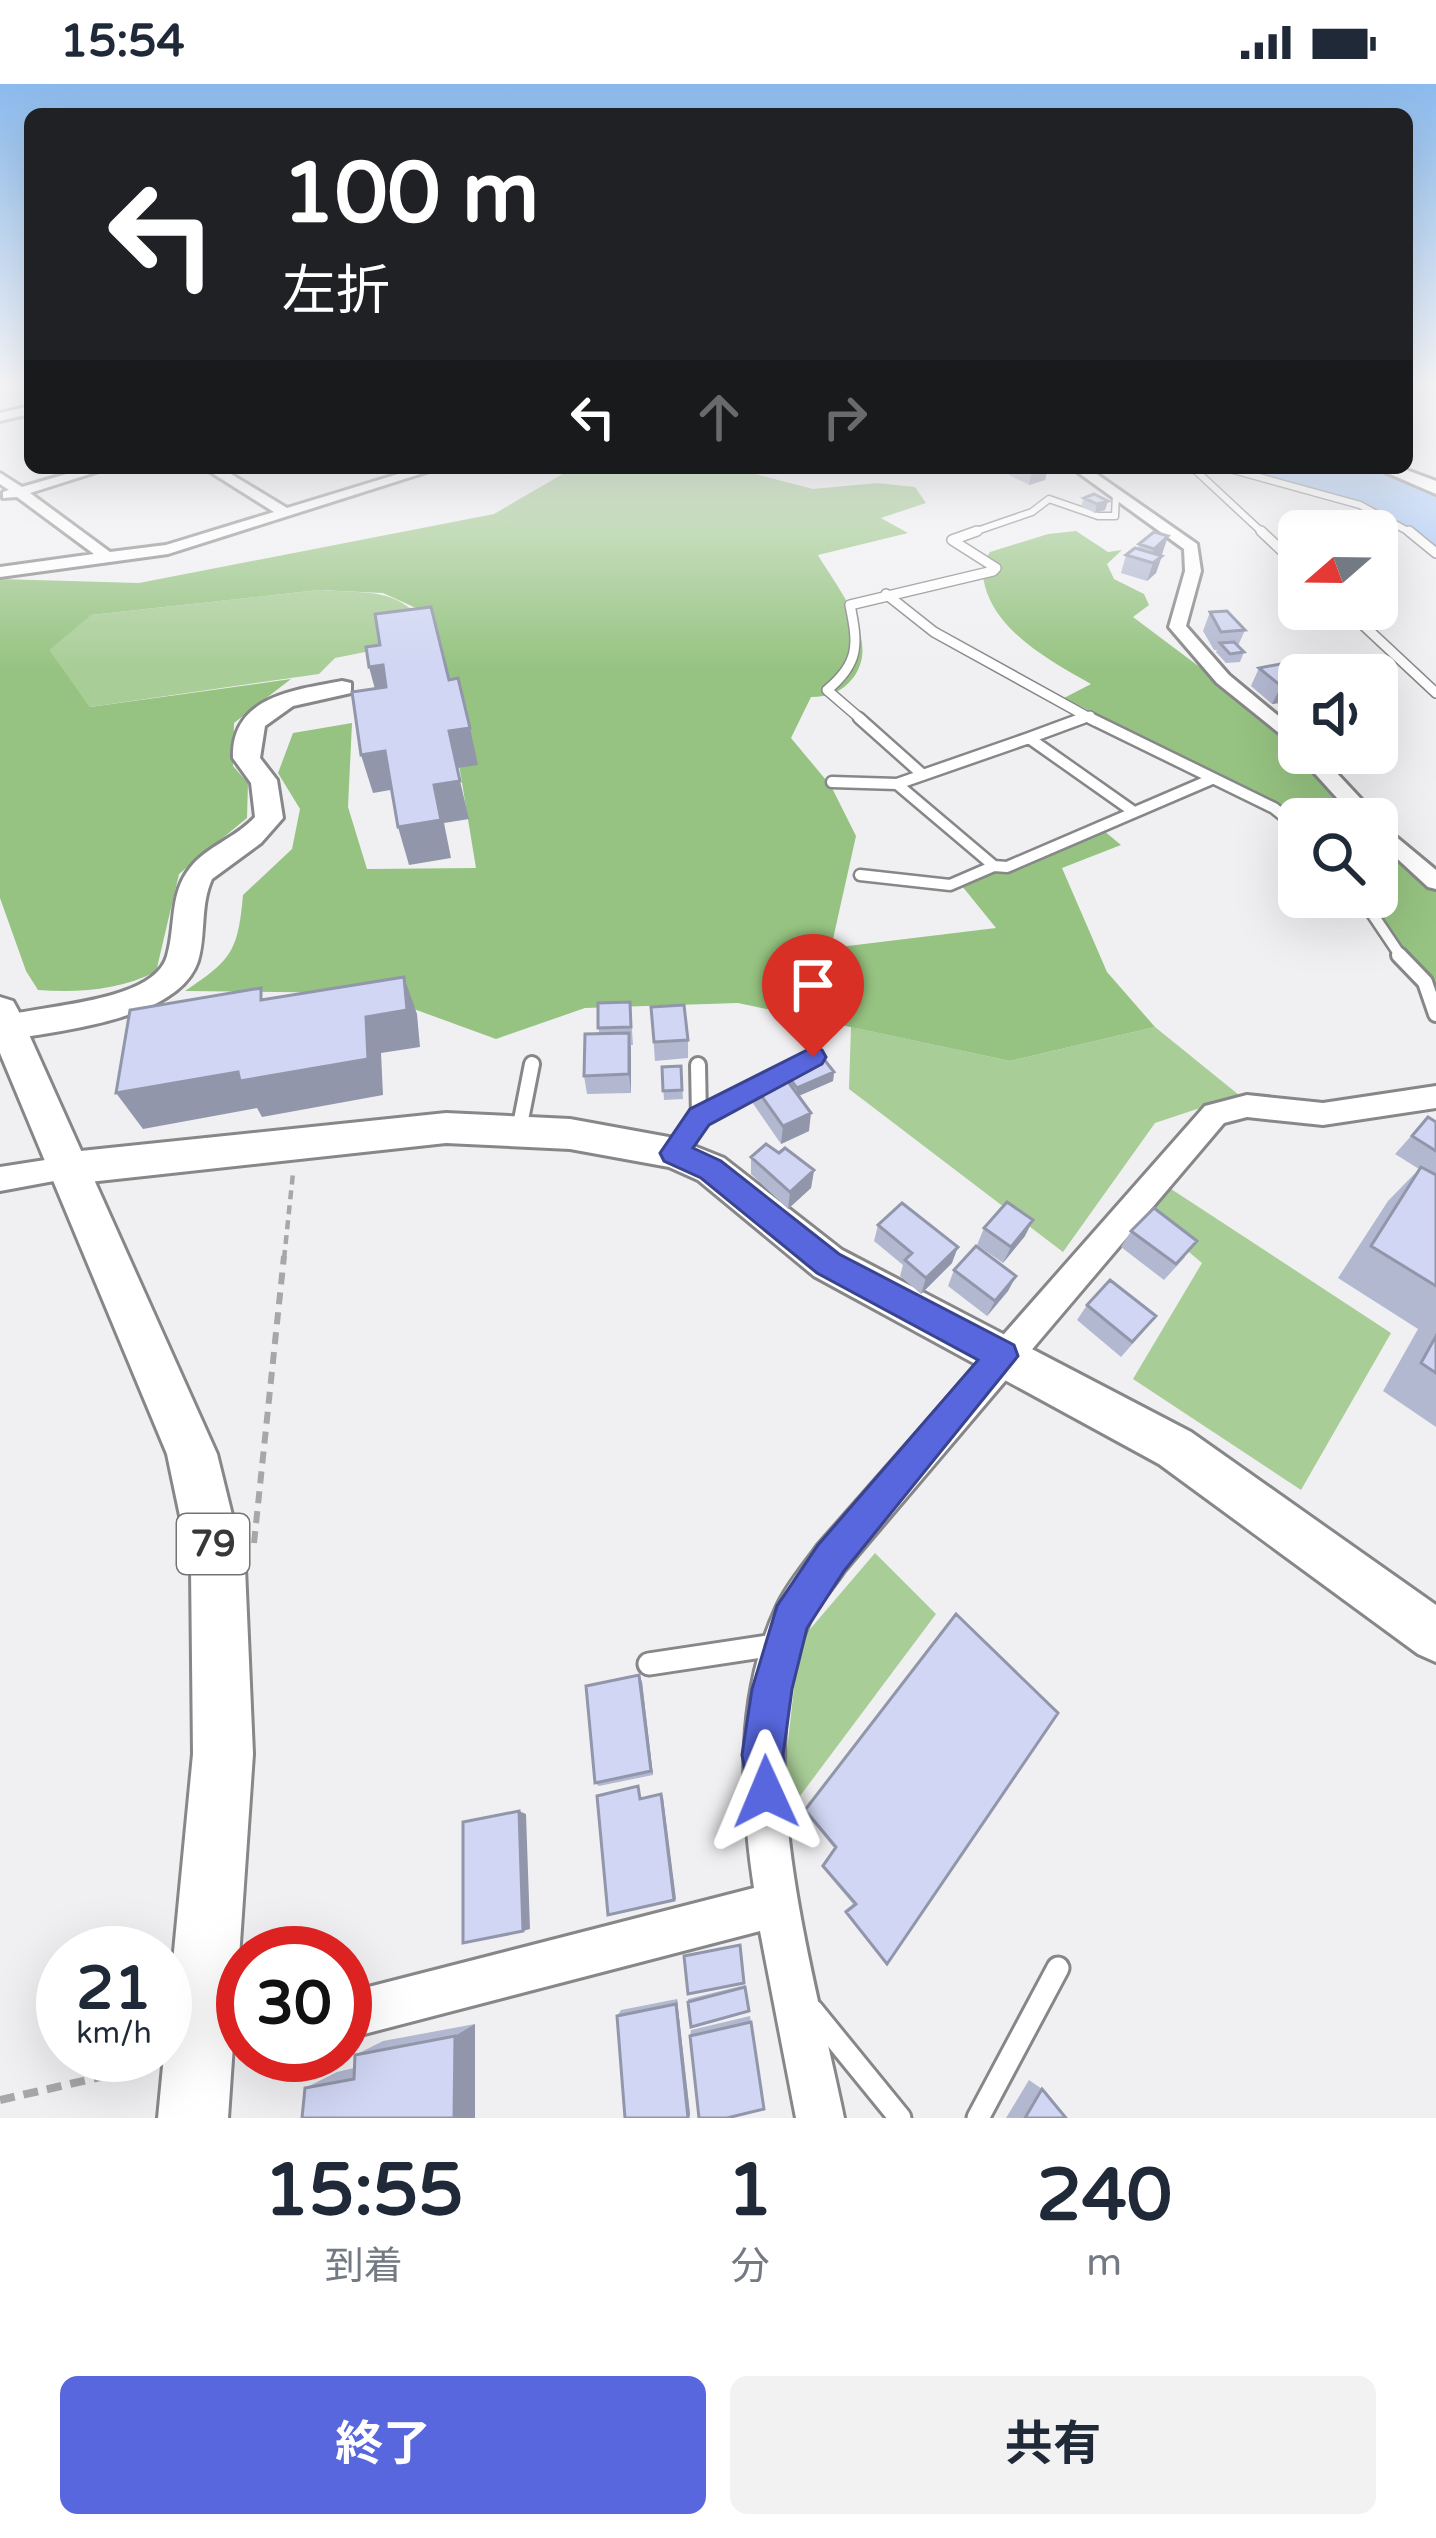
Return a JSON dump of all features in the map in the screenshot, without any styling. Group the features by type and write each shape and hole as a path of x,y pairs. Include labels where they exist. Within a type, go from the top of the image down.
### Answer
{"main road":[{"name":"79","path":"4,1019 192,1454 218,1568 222,1926"},
{"name":"79","path":"193,2118 216,2060"}],"street":[{"path":"4,480 112,560"},
{"path":"0,497 60,480"},
{"path":"231,480 286,513"},
{"path":"0,572 112,560 205,539 393,480"},
{"path":"1096,480 1192,548 1193,571 1177,617 1181,632 1223,679 1278,725"},
{"path":"4,1019 137,998 155,992 179,970 194,886 208,865 251,841 268,818 264,780 251,770 244,754 250,722 262,710 283,701 342,688"},
{"path":"1326,774 1348,798"},
{"path":"1398,845 1433,874"},
{"path":"820,2118 778,1904 762,1755 790,1620 831,1558 1215,1114 1247,1106 1323,1114 1436,1097"},
{"path":"0,1179 446,1128 519,1130 674,1153 711,1169 828,1263 1174,1448 1436,1636"},
{"path":"372,2010 778,1904"}],"lane":[{"path":"1205,480 1278,548"},
{"path":"1274,480 1366,503 1402,524 1436,553"},
{"path":"923,775 827,690 855,665 861,650 850,605 996,568 955,542 956,537 1032,512 1049,499 1098,516 1115,516 1116,494"},
{"path":"886,594 934,632 1278,811"},
{"path":"1368,630 1436,693"},
{"path":"832,782 898,784 1090,716"},
{"path":"1029,738 1134,812"},
{"path":"860,875 950,885 994,866 1007,867 1212,778"},
{"path":"898,784 994,866"},
{"path":"1374,918 1394,950 1425,982 1436,1014"},
{"path":"674,1153 699,1117 813,1057"},
{"path":"519,1130 532,1064"},
{"path":"698,1065 699,1117"},
{"path":"650,1664 784,1644"},
{"path":"978,2118 1058,1968"},
{"path":"799,1993 900,2118"}],"path":[{"path":"252,1561 296,1143"},
{"path":"0,2100 216,2049"}],"green space":[{"path":"553,480 778,480 813,489 877,483 915,487 926,503 881,518 908,533 818,555 854,615 862,647 853,678 834,693 811,697 791,738 831,786 856,836 831,948 996,928 962,886 1001,866 1103,830 1121,845 1062,868 1107,972 1155,1027 1010,1061 738,1003 585,1008 496,1039 370,993 185,991 223,962 235,942 243,895 292,849 300,809 278,773 293,733 352,723 348,807 367,869 476,868 439,643 416,608 383,593 319,590 91,615 49,650 90,707 291,679 234,723 233,766 248,783 247,818 179,874 156,972 98,989 38,990 26,971 0,898 0,579 139,583 494,514"},
{"path":"1076,531 1108,552 1122,550 1107,564 1114,579 1144,594 1149,605 1133,617 1261,713 1278,732 1278,774 1315,774 1338,798 1278,798 1278,807 1064,698 1091,684 1040,653 1009,627 988,595 983,576 1002,570 986,558 990,552 1048,534"},
{"path":"319,590 372,593 399,601 436,638 335,658 319,674 90,707 44,645 91,615"},
{"path":"1398,851 1436,887 1436,984 1425,982 1377,918 1398,918"},
{"path":"851,1027 1010,1061 1155,1027 1239,1095 1155,1123 1063,1252 849,1089"},
{"path":"1165,1185 1391,1333 1301,1490 1133,1379 1202,1263 1146,1216"},
{"path":"875,1553 936,1614 800,1796 785,1769 799,1642"}],"water":[{"path":"1274,480 1400,480 1436,494 1436,550 1398,523 1398,510"}],"building":[{"path":"1094,494 1108,501 1097,504 1084,498"},
{"path":"1154,532 1168,536 1154,549 1139,544"},
{"path":"1135,548 1162,556 1153,563 1126,555"},
{"path":"431,607 449,680 458,678 470,728 449,731 460,781 434,785 441,820 398,827 385,751 361,755 352,692 386,687 383,665 369,667 366,647 380,645 375,614"},
{"path":"1227,611 1245,630 1221,632 1210,612"},
{"path":"1234,642 1244,652 1230,654 1220,643"},
{"path":"1278,664 1278,684 1259,668"},
{"path":"404,977 407,1010 366,1017 368,1059 240,1081 238,1072 116,1093 130,1010 261,988 261,1000"},
{"path":"630,1002 631,1027 598,1028 598,1003"},
{"path":"684,1005 688,1040 654,1042 651,1007"},
{"path":"629,1033 629,1074 584,1076 585,1034"},
{"path":"823,1058 834,1072 797,1088 786,1074"},
{"path":"681,1066 682,1090 663,1091 662,1067"},
{"path":"781,1072 811,1113 783,1126 753,1084"},
{"path":"1428,1117 1436,1122 1436,1151 1412,1136"},
{"path":"766,1144 779,1153 785,1148 814,1170 790,1192 751,1157"},
{"path":"1421,1167 1436,1175 1436,1286 1371,1246"},
{"path":"1007,1202 1033,1220 1011,1247 984,1228"},
{"path":"902,1203 958,1247 926,1278 905,1260 912,1253 878,1225"},
{"path":"1154,1208 1197,1241 1176,1264 1131,1231"},
{"path":"976,1246 1016,1276 995,1301 954,1270"},
{"path":"1110,1280 1156,1316 1132,1342 1087,1305"},
{"path":"1436,1336 1436,1373 1421,1363"},
{"path":"956,1614 1058,1713 887,1964 846,1912 856,1904 823,1866 836,1847 805,1810"},
{"path":"639,1675 651,1771 595,1783 586,1686"},
{"path":"638,1786 640,1799 661,1794 674,1900 608,1915 597,1796"},
{"path":"519,1811 523,1931 463,1943 463,1822"},
{"path":"740,1945 744,1983 688,1994 684,1956"},
{"path":"745,1987 749,2011 691,2027 688,2002"},
{"path":"676,2004 688,2118 625,2118 617,2016"},
{"path":"751,2022 764,2109 727,2118 699,2118 690,2036"},
{"path":"455,2036 454,2118 302,2118 305,2088 372,2082 372,2052"},
{"path":"1042,2089 1066,2118 1025,2118"}],"route":[{"path":"766,1792 762,1755 772,1689 790,1620 831,1558 1002,1356 828,1263 711,1169 674,1153 699,1117 813,1057"}]}
